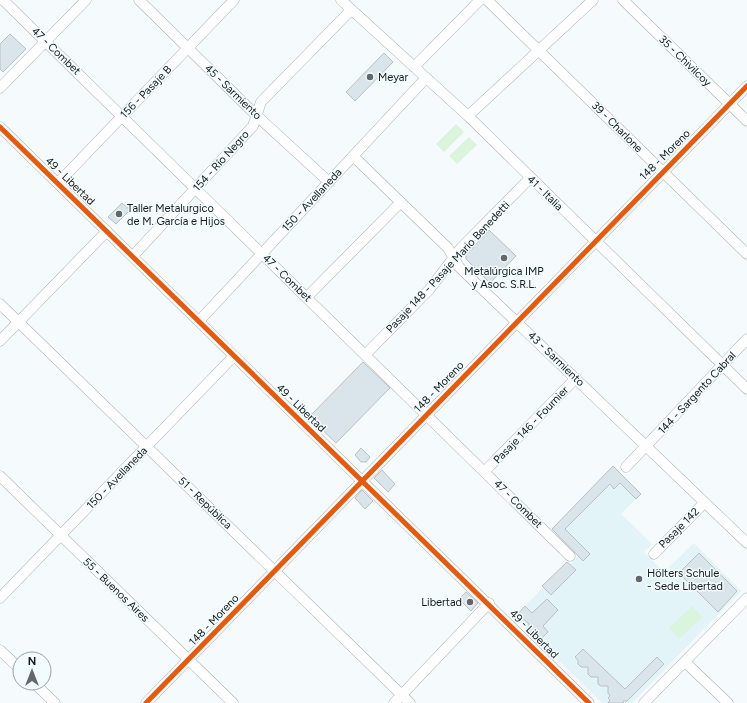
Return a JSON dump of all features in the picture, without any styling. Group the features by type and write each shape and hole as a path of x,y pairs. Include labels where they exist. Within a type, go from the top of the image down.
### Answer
{"street":[{"name":"47 - Combet","path":"3,0 46,40 195,189 485,471 570,556"},
{"path":"0,88 86,0"},
{"name":"45 - Sarmiento","path":"139,0 187,49 329,182"},
{"name":"156 - Pasaje B","path":"58,183 234,0"},
{"name":"41 - Italia","path":"341,0 468,116 747,389"},
{"path":"414,67 480,0"},
{"name":"39 - Charlone","path":"487,0 539,49 747,254"},
{"path":"468,116 593,0"},
{"name":"35 - Chivilcoy","path":"623,0 747,121"},
{"name":"154 - Río Negro","path":"133,256 252,126 261,102 351,10"},
{"name":"150 - Avellaneda","path":"199,321 426,78"},
{"name":"148 - Moreno","path":"146,703 747,86"},
{"name":"49 - Libertad","path":"0,127 199,321 233,357 363,481 589,703"},
{"name":"43 - Sarmiento","path":"353,156 448,248 459,267 747,543"},
{"name":"Pasaje 148 - Pasaje Mario Benedetti","path":"365,355 429,290 454,258 530,178"},
{"path":"307,297 400,203"},
{"path":"0,341 106,231"},
{"name":"51 - República","path":"0,304 410,703"},
{"name":"144 - Sargento Cabral","path":"626,467 647,447 747,339"},
{"name":"150 - Avellaneda","path":"0,598 147,448 233,357"},
{"name":"Pasaje 146 - Fournier","path":"485,471 576,378"},
{"name":"55 - Buenos Aires","path":"0,476 233,703"},
{"name":"Pasaje 142","path":"654,554 704,503"},
{"path":"644,703 747,598"},
{"path":"394,703 489,604"},
{"path":"0,650 12,661"},
{"path":"685,662 728,703"},
{"path":"42,691 55,703"}],"shaded area":[{"name":"Hölters Schule - Sede Libertad","path":"613,466 641,494 621,514 652,544 644,552 664,572 694,543 741,591 632,703 602,703 514,617 568,562 570,564 578,556 552,529"}],"green space":[{"path":"456,124 464,132 444,152 436,144"},
{"path":"469,137 477,145 457,164 449,156"},
{"path":"692,606 703,617 679,639 669,628"}],"building":[{"path":"10,34 26,49 3,72 0,69 0,44"},
{"name":"Meyar","path":"384,53 393,62 355,101 346,92"},
{"name":"Taller Metalurgico de M. García e Hijos","path":"122,203 130,210 116,224 108,217"},
{"name":"Metalúrgica IMP y Asoc. S.R.L.","path":"489,230 516,256 490,283 466,259 466,255"},
{"path":"363,362 390,388 336,443 309,417"},
{"path":"361,448 370,457 366,462 361,462 355,455"},
{"path":"613,466 641,494 636,499 620,483 614,489 610,484 565,529 590,554 583,561 552,529"},
{"path":"382,470 395,484 388,492 374,478"},
{"path":"362,490 373,501 365,509 355,498"},
{"path":"699,553 737,591 718,612 679,573"},
{"path":"567,562 576,570 551,595 542,586"},
{"name":"Libertad","path":"466,592 478,603 471,611 459,599"},
{"path":"547,599 558,610 543,626 548,632 539,641 529,632 529,624 518,614 525,606 532,613"},
{"path":"583,649 625,689 657,657 664,664 627,701 623,701 623,703 608,703 610,700 608,698 610,696 608,693 608,686 601,686 598,684 598,677 591,677 588,674 588,667 581,667 578,664 578,660 575,657"}],"cycle path":[{"path":"146,703 747,86"},
{"path":"0,127 589,703"}],"place":[{"name":"Meyar","path":"370,77"},
{"name":"Taller Metalurgico de M. García e Hijos","path":"119,214"},
{"name":"Metalúrgica IMP y Asoc. S.R.L.","path":"504,258"},
{"name":"Hölters Schule - Sede Libertad","path":"639,579"},
{"name":"Libertad","path":"470,602"}]}
